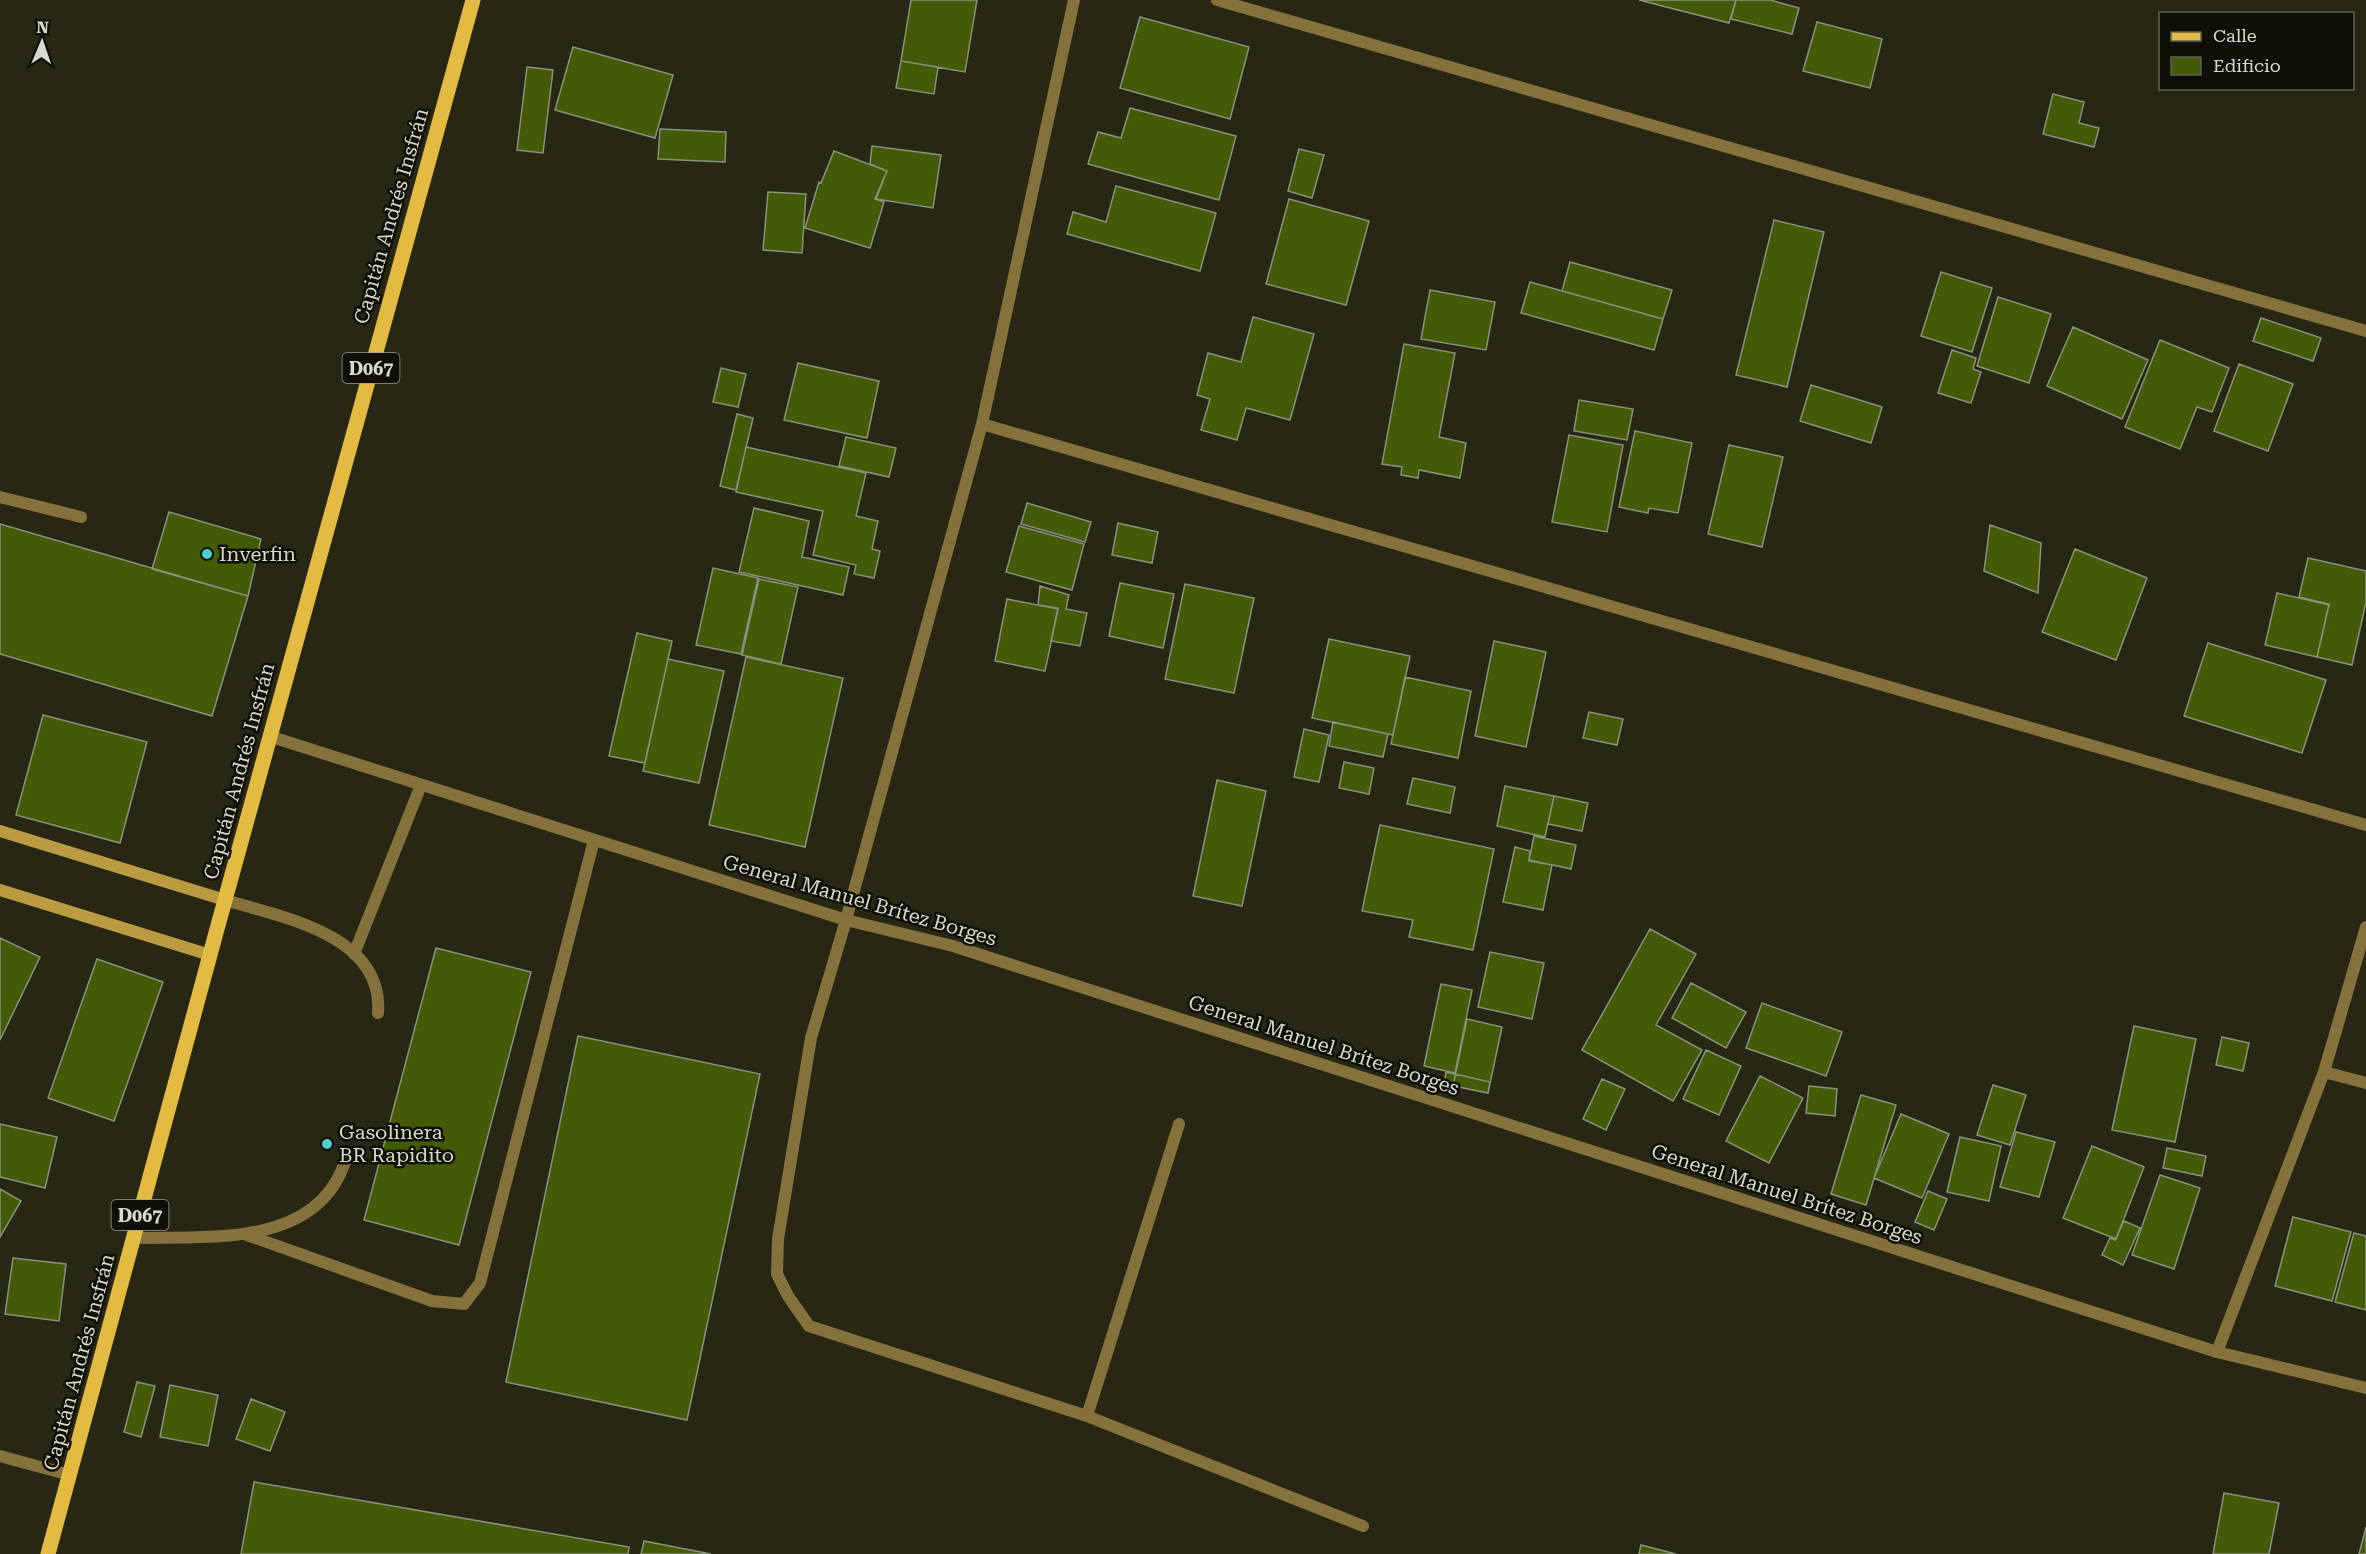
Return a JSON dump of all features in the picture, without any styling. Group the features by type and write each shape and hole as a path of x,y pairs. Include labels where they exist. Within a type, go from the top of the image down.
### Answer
{"main road":[{"name":"Capitán Andrés Insfrán","path":"48,1554 225,900 272,737 344,464 473,0"},
{"path":"0,831 225,900"},
{"path":"0,890 210,955"}],"street":[{"path":"1074,0 982,424 846,920 811,1038 778,1239 777,1274 788,1296 809,1326 1087,1416 1363,1526"},
{"path":"1217,0 2366,331"},
{"path":"982,424 2366,825"},
{"path":"0,497 81,517"},
{"name":"General Manuel Brítez Borges","path":"272,737 846,920 953,946 2217,1352 2366,1388"},
{"path":"354,954 422,785"},
{"path":"247,1235 432,1301 464,1304 480,1283 594,840"},
{"path":"225,900 332,936 372,973 379,998 378,1013"},
{"path":"2217,1352 2324,1072 2366,927"},
{"path":"2324,1072 2366,1083"},
{"path":"1087,1416 1179,1124"},
{"path":"134,1238 247,1235 292,1222 319,1204 343,1170 347,1155"},
{"path":"0,1456 70,1475"}],"building":[{"path":"911,0 977,0 965,72 901,61"},
{"path":"1639,0 1736,0 1729,23"},
{"path":"1736,0 1770,0 1799,8 1792,34 1731,19"},
{"path":"1140,17 1249,47 1230,119 1120,88"},
{"path":"1817,22 1882,39 1870,88 1803,71"},
{"path":"573,47 673,75 655,138 555,110"},
{"path":"901,61 938,67 934,94 896,88"},
{"path":"527,67 553,70 543,153 517,150"},
{"path":"2053,94 2084,102 2079,123 2099,128 2094,147 2043,134"},
{"path":"1130,108 1236,136 1219,200 1088,164 1098,132 1121,138"},
{"path":"660,129 726,132 725,162 658,159"},
{"path":"872,146 941,155 933,208 876,199 887,171 870,164"},
{"path":"1299,149 1324,155 1312,198 1288,191"},
{"path":"834,151 887,171 875,199 884,202 870,248 805,228 819,182 821,183"},
{"path":"1116,186 1216,213 1200,271 1067,234 1073,212 1106,222"},
{"path":"768,192 806,194 802,253 763,250"},
{"path":"1289,199 1369,221 1346,305 1266,284"},
{"path":"1774,220 1824,232 1787,387 1736,375"},
{"path":"1570,262 1672,290 1663,319 1562,291"},
{"path":"1941,272 1992,288 1972,352 1921,336"},
{"path":"1530,282 1663,319 1654,350 1521,313"},
{"path":"1430,290 1495,302 1486,350 1421,339"},
{"path":"1998,297 2051,314 2029,383 1977,366"},
{"path":"1253,317 1314,334 1290,420 1246,408 1237,440 1201,430 1210,399 1197,395 1208,353 1241,362"},
{"path":"2261,318 2321,338 2313,361 2253,341"},
{"path":"2073,327 2148,360 2122,419 2047,386"},
{"path":"2160,340 2229,368 2212,412 2197,407 2180,449 2125,427"},
{"path":"1404,344 1455,353 1439,437 1466,443 1460,478 1419,470 1418,478 1401,475 1402,467 1382,464"},
{"path":"1952,350 1976,358 1973,369 1981,372 1971,403 1938,393"},
{"path":"798,363 879,381 867,438 784,420"},
{"path":"2239,364 2293,384 2268,451 2214,431"},
{"path":"721,368 746,374 738,407 713,402"},
{"path":"1811,385 1882,407 1871,443 1800,421"},
{"path":"1579,400 1633,409 1627,440 1574,431"},
{"path":"737,414 753,418 736,490 720,486"},
{"path":"1635,431 1692,443 1678,513 1649,508 1648,513 1619,507"},
{"path":"1569,435 1623,445 1607,532 1552,522"},
{"path":"846,437 896,448 889,477 839,466"},
{"path":"1729,445 1783,457 1762,547 1708,534"},
{"path":"746,447 866,473 856,516 878,521 872,549 880,551 874,578 854,574 856,565 813,555 823,511 736,492"},
{"path":"1027,503 1091,522 1085,542 1021,524"},
{"path":"754,508 809,521 802,557 849,567 843,595 739,572"},
{"name":"Inverfin","path":"169,512 261,539 248,596 152,569"},
{"path":"1118,523 1158,532 1152,563 1112,555"},
{"path":"0,524 248,596 212,716 0,654"},
{"path":"1990,525 2041,543 2038,593 1984,571"},
{"path":"1019,526 1084,544 1072,590 1006,572"},
{"path":"2075,549 2147,578 2116,660 2042,632"},
{"path":"2308,558 2366,571 2366,602 2352,665 2317,657 2329,604 2299,597"},
{"path":"713,568 758,578 741,654 696,645"},
{"path":"759,579 798,587 781,664 742,655"},
{"path":"1120,583 1174,594 1163,648 1109,636"},
{"path":"1185,584 1254,598 1234,693 1165,679"},
{"path":"1040,586 1069,595 1066,609 1087,613 1080,646 1051,641 1058,608 1038,605"},
{"path":"2277,593 2329,605 2317,657 2265,645"},
{"path":"1007,599 1058,609 1045,671 995,661"},
{"path":"637,633 672,641 645,763 609,756"},
{"path":"1329,639 1410,656 1393,735 1312,718"},
{"path":"1494,641 1546,652 1526,747 1475,736"},
{"path":"2208,643 2326,680 2302,753 2184,716"},
{"path":"746,657 843,678 805,847 709,825"},
{"path":"668,659 724,671 699,783 643,771"},
{"path":"1405,677 1471,691 1458,758 1391,744"},
{"path":"1589,712 1623,719 1617,745 1583,738"},
{"path":"43,715 147,742 120,843 16,815"},
{"path":"1333,722 1388,734 1383,757 1329,746"},
{"path":"1304,729 1329,735 1319,782 1294,777"},
{"path":"1344,762 1374,768 1369,794 1339,788"},
{"path":"1413,778 1455,787 1450,813 1407,804"},
{"path":"1217,780 1266,791 1242,906 1193,896"},
{"path":"1505,786 1554,796 1545,837 1497,826"},
{"path":"1554,796 1588,803 1582,831 1548,824"},
{"path":"1380,825 1494,849 1473,950 1409,937 1413,920 1362,911"},
{"path":"1534,836 1576,845 1571,869 1529,860"},
{"path":"1515,847 1530,851 1529,861 1552,865 1543,910 1503,902"},
{"path":"1650,929 1696,954 1656,1025 1702,1050 1673,1101 1582,1050"},
{"path":"0,938 40,957 0,1040"},
{"path":"436,948 531,972 459,1245 364,1220"},
{"path":"1490,952 1544,963 1532,1019 1478,1007"},
{"path":"97,959 163,982 114,1121 48,1098"},
{"path":"1691,983 1746,1012 1726,1048 1672,1018"},
{"path":"1441,984 1472,990 1455,1073 1424,1066"},
{"path":"1762,1003 1842,1032 1826,1076 1746,1048"},
{"path":"1467,1019 1502,1027 1488,1093 1453,1086"},
{"path":"2134,1026 2196,1039 2175,1142 2112,1130"},
{"path":"578,1036 760,1074 687,1420 506,1382"},
{"path":"2222,1037 2249,1043 2243,1071 2216,1065"},
{"path":"1706,1050 1741,1066 1719,1115 1683,1099"},
{"path":"1446,1072 1490,1082 1488,1093 1444,1084"},
{"path":"1760,1076 1803,1098 1769,1163 1726,1141"},
{"path":"1602,1079 1625,1089 1606,1130 1583,1119"},
{"path":"1993,1085 2026,1095 2010,1145 1977,1135"},
{"path":"1809,1086 1837,1089 1835,1116 1806,1113"},
{"path":"1861,1095 1896,1105 1866,1205 1831,1194"},
{"path":"1901,1114 1949,1134 1922,1198 1874,1178"},
{"path":"0,1124 57,1137 45,1188 0,1177"},
{"path":"2016,1132 2055,1142 2039,1197 2000,1187"},
{"path":"1960,1137 2001,1146 1989,1201 1947,1192"},
{"path":"2092,1146 2144,1167 2116,1239 2063,1218"},
{"path":"2167,1148 2206,1156 2202,1176 2163,1168"},
{"path":"2160,1175 2200,1188 2174,1269 2132,1255"},
{"path":"0,1189 21,1201 0,1237"},
{"path":"1928,1191 1947,1199 1934,1230 1915,1222"},
{"path":"2293,1217 2351,1232 2332,1301 2275,1286"},
{"path":"2124,1221 2140,1228 2123,1265 2102,1255 2110,1238 2115,1240"},
{"path":"2354,1233 2366,1236 2366,1310 2335,1302"},
{"path":"13,1258 66,1264 59,1321 5,1314"},
{"path":"137,1382 155,1386 141,1437 124,1432"},
{"path":"170,1385 218,1395 208,1446 160,1437"},
{"path":"251,1399 285,1412 270,1451 236,1439"},
{"path":"254,1482 629,1547 628,1554 241,1554"},
{"path":"2224,1493 2279,1503 2269,1554 2213,1554"},
{"path":"2366,1527 2366,1554 2359,1554"},
{"path":"644,1541 711,1554 641,1554"},
{"path":"1641,1545 1676,1554 1639,1554"}],"place":[{"name":"Inverfin","path":"207,554"},
{"name":"Gasolinera BR Rapidito","path":"327,1144"}]}
